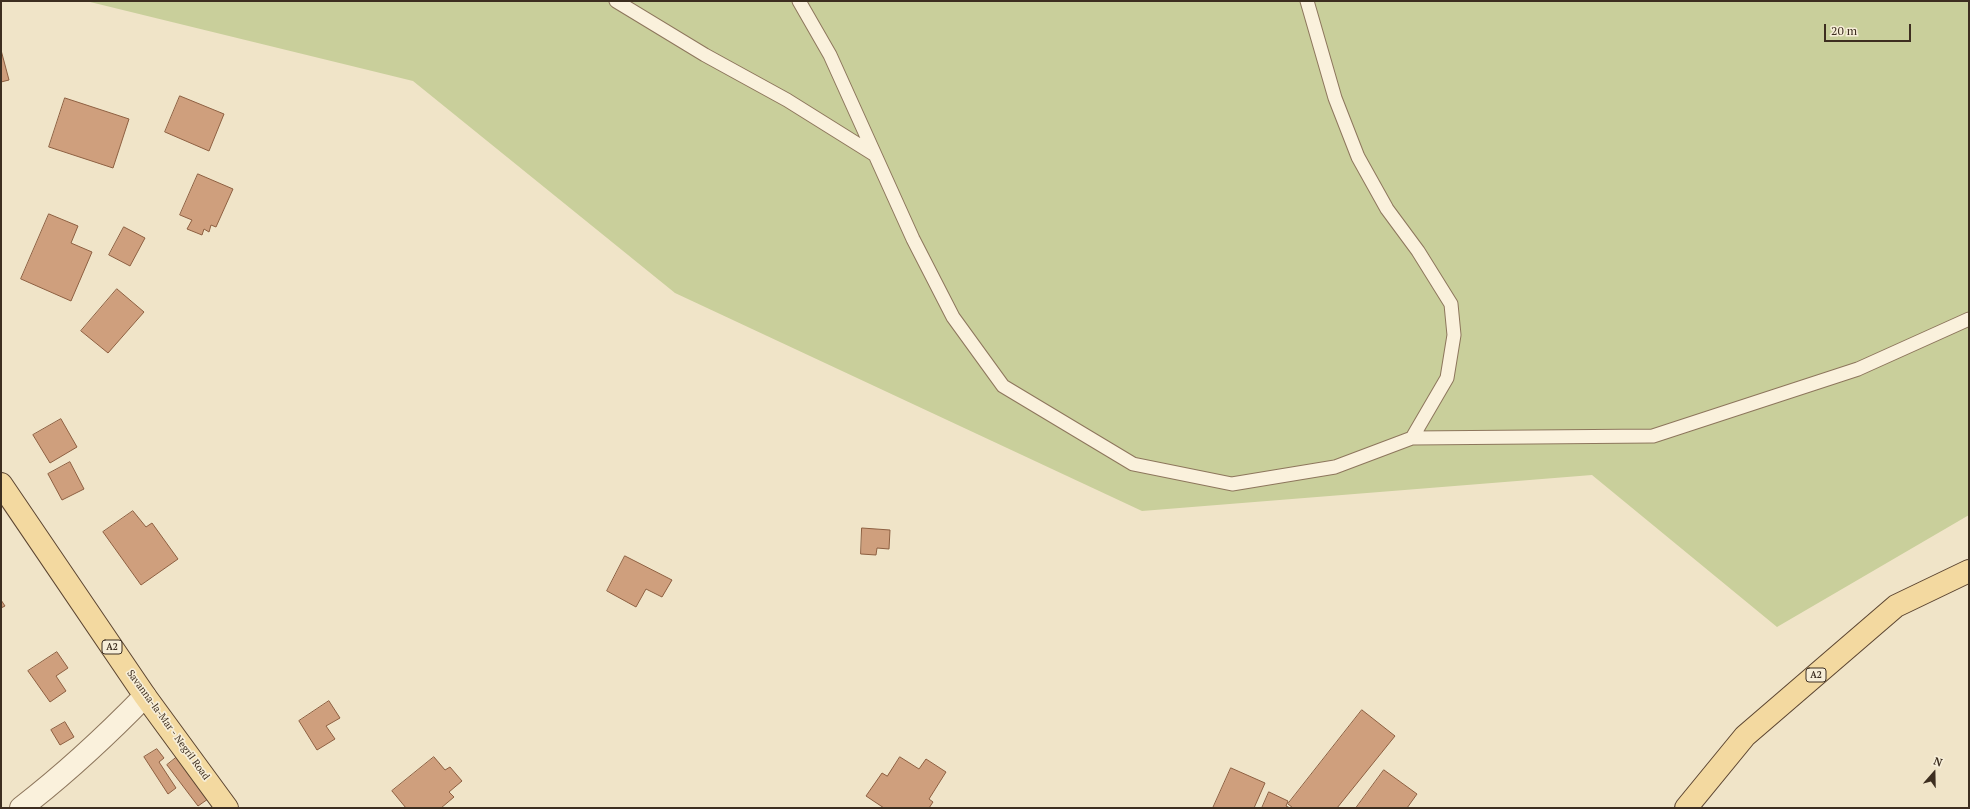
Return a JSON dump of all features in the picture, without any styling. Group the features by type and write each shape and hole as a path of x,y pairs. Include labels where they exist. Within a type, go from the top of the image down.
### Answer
{"main road":[{"name":"Savanna-la-Mar - Negril Road","path":"1,484 145,696 228,808"},
{"name":"A2","path":"1686,808 1745,736 1896,606 1969,571"}],"street":[{"path":"21,808 46,789 110,732 145,696"}],"lane":[{"path":"616,1 705,55 787,100 875,155"},
{"path":"799,1 830,55 913,239 953,317 1003,386 1133,464 1232,484 1334,467 1412,438 1653,436 1858,369 1969,319"},
{"path":"1307,1 1335,98 1358,157 1387,209 1418,251 1451,304 1454,335 1447,378 1412,438"}],"green space":[{"path":"86,1 1969,1 1969,515 1777,627 1592,475 1142,511 675,293 413,81"}],"building":[{"path":"1,50 9,80 1,82"},
{"path":"180,96 224,114 209,151 165,132"},
{"path":"65,98 129,119 113,168 49,147"},
{"path":"198,174 233,189 216,227 211,225 209,232 204,229 202,235 187,229 192,220 180,215"},
{"path":"49,214 78,226 71,243 92,252 71,301 21,279"},
{"path":"124,227 145,238 130,266 109,255"},
{"path":"117,289 144,312 108,353 81,331"},
{"path":"61,419 77,447 50,463 33,435"},
{"path":"70,462 84,489 62,500 48,474"},
{"path":"133,511 146,527 152,523 178,559 141,585 103,532"},
{"path":"862,528 890,530 889,549 877,548 876,555 861,554"},
{"path":"625,556 672,580 662,597 646,589 636,607 607,591"},
{"path":"1,600 5,606 1,608"},
{"path":"57,652 68,668 56,676 66,691 50,702 28,671"},
{"path":"329,701 340,718 326,726 335,739 317,750 299,721"},
{"path":"1362,710 1395,736 1337,808 1293,808 1288,804"},
{"path":"65,722 74,737 60,745 51,730"},
{"path":"157,749 164,758 159,762 176,788 168,794 144,757"},
{"path":"177,757 208,799 198,806 167,765"},
{"path":"434,757 445,770 450,767 462,781 449,792 454,797 441,808 406,808 392,791"},
{"path":"900,757 919,769 926,759 946,772 929,799 933,802 929,808 884,808 866,796 882,773 887,776"},
{"path":"1231,768 1265,783 1254,808 1213,808"},
{"path":"1384,770 1417,794 1407,808 1356,808"},
{"path":"1269,792 1288,801 1286,806 1290,808 1262,808"}]}
